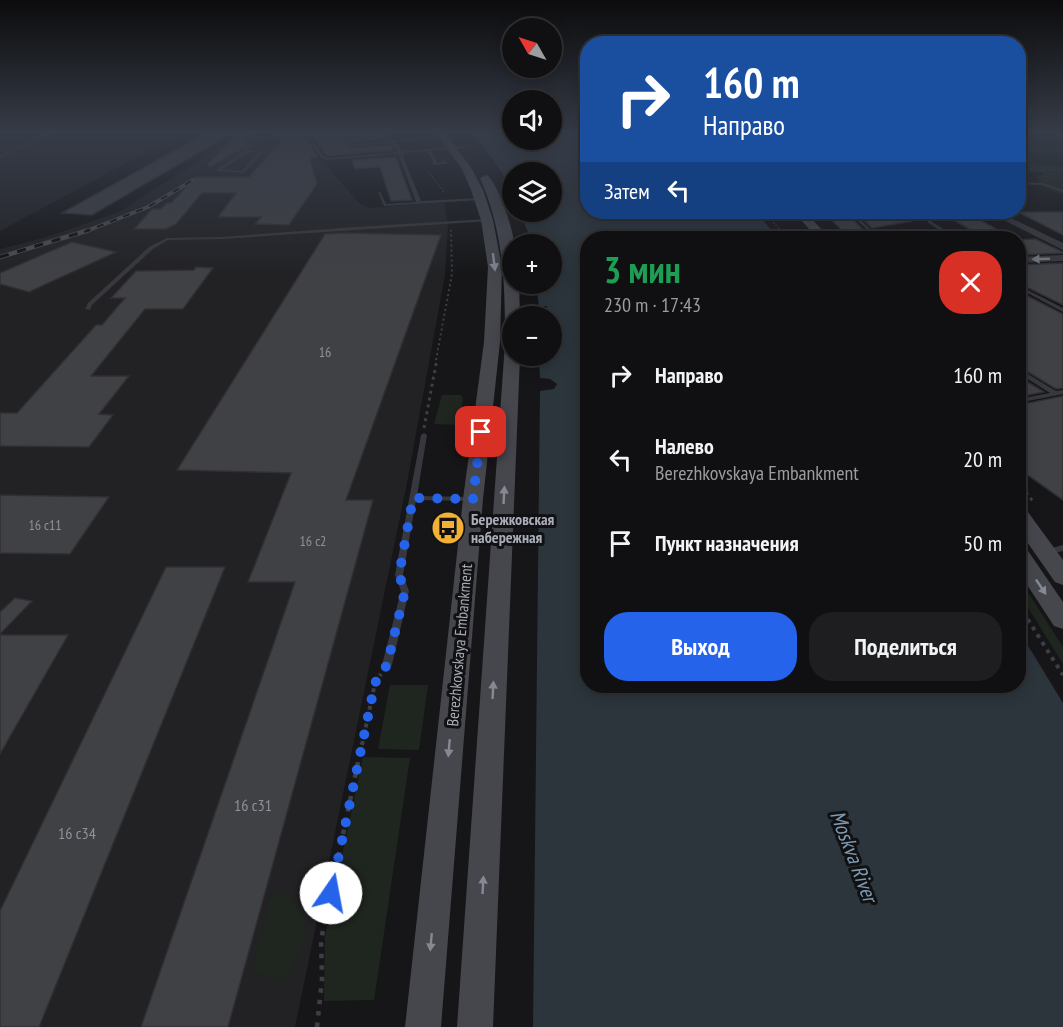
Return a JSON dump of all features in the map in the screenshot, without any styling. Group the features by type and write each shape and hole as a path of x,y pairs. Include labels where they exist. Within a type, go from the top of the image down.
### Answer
{"main road":[{"name":"Berezhkovskaya Embankment","path":"423,1027 473,499 492,342 495,267 487,220 472,180"},
{"name":"Berezhkovskaya Embankment","path":"475,1027 513,343 512,276 506,231 498,205 486,180"},
{"path":"800,219 814,231"},
{"path":"1026,521 1054,550 1063,577"},
{"path":"1026,566 1063,620"}],"street":[{"path":"1006,219 1063,247"},
{"path":"1026,260 1063,258"}],"lane":[{"path":"410,180 419,203"},
{"path":"1026,183 1042,184 1063,191"},
{"path":"379,193 385,205 480,199"},
{"path":"858,219 870,231"},
{"path":"932,219 929,222 943,231"},
{"path":"88,309 90,304 151,248 167,239 222,238 487,220"},
{"path":"1026,290 1063,310"},
{"path":"1026,374 1060,393"},
{"path":"1026,399 1060,393"},
{"path":"387,665 405,591 399,575 424,435"},
{"path":"413,498 473,499"}],"path":[{"path":"436,180 443,189 447,201"},
{"path":"770,219 781,231"},
{"path":"424,435 423,430 452,274 451,223"},
{"path":"1026,617 1063,675"},
{"path":"317,1027 322,980 321,940 375,683 387,665"}],"shaded area":[{"path":"0,180 95,180 0,231"},
{"path":"169,180 339,180 360,204 370,208 444,202 448,224 445,275 406,488 295,1027 0,1027 0,249 47,237 119,212"},
{"path":"1038,180 1063,180 1063,195 1041,185"},
{"path":"442,395 461,395 463,398 459,425 434,424"},
{"path":"1026,589 1063,647 1063,664 1026,604"},
{"path":"390,685 428,685 419,750 378,749"},
{"path":"363,757 410,758 374,1000 324,1001 325,936"},
{"path":"288,893 300,911 307,936 283,981 253,970 271,894"}],"water":[{"name":"Moskva River","path":"562,180 580,180 580,219 762,219 772,231 580,231 580,693 1026,693 1026,642 1063,703 1063,1027 533,1027 540,391 554,389 557,384 550,379 540,378 539,366 562,366 562,306 539,306 537,294 562,294 562,234 529,234 524,222 562,222"}],"building":[{"path":"122,180 152,180 92,215 62,213"},
{"path":"192,180 316,180 317,184 289,225 255,224 261,217 218,217 236,193 202,193 176,224 166,229 134,229 152,209 161,209 167,203 171,203"},
{"path":"384,180 405,180 412,200 391,201"},
{"path":"1026,212 1063,212 1063,235 1026,216"},
{"path":"831,219 853,219 864,231 842,231"},
{"path":"862,219 912,219 912,221 872,228"},
{"path":"979,219 999,231 972,231 954,220"},
{"path":"325,234 441,235 346,500 373,500 228,1027 141,1027 295,582 248,582 291,473 177,470"},
{"path":"1035,239 1063,253 1026,255 1026,240"},
{"path":"72,242 116,252 29,292 0,284 0,273"},
{"path":"1063,263 1063,305 1026,287 1026,265"},
{"path":"196,267 213,268 183,309 145,309 91,376 129,376 99,414 113,415 89,447 0,446 0,413 17,413 96,325 102,325 125,298 111,298 136,271 194,270"},
{"path":"1026,295 1063,314 1063,388 1056,389 1026,371"},
{"path":"1026,381 1044,392 1026,395"},
{"path":"1063,396 1063,500 1026,474 1026,403"},
{"path":"0,495 109,497 70,554 0,553"},
{"path":"166,567 225,567 39,1027 0,1027 0,911"},
{"path":"15,598 32,601 0,634 0,612"},
{"path":"0,635 68,635 0,754"}],"railway":[{"path":"84,232 148,207 193,180"},
{"path":"0,257 89,230"}],"place":[{"name":"Бережковская набережная","path":"448,528"}],"route":[{"path":"331,893 375,683 387,665 405,591 399,575 413,498 473,499 481,432"}]}
